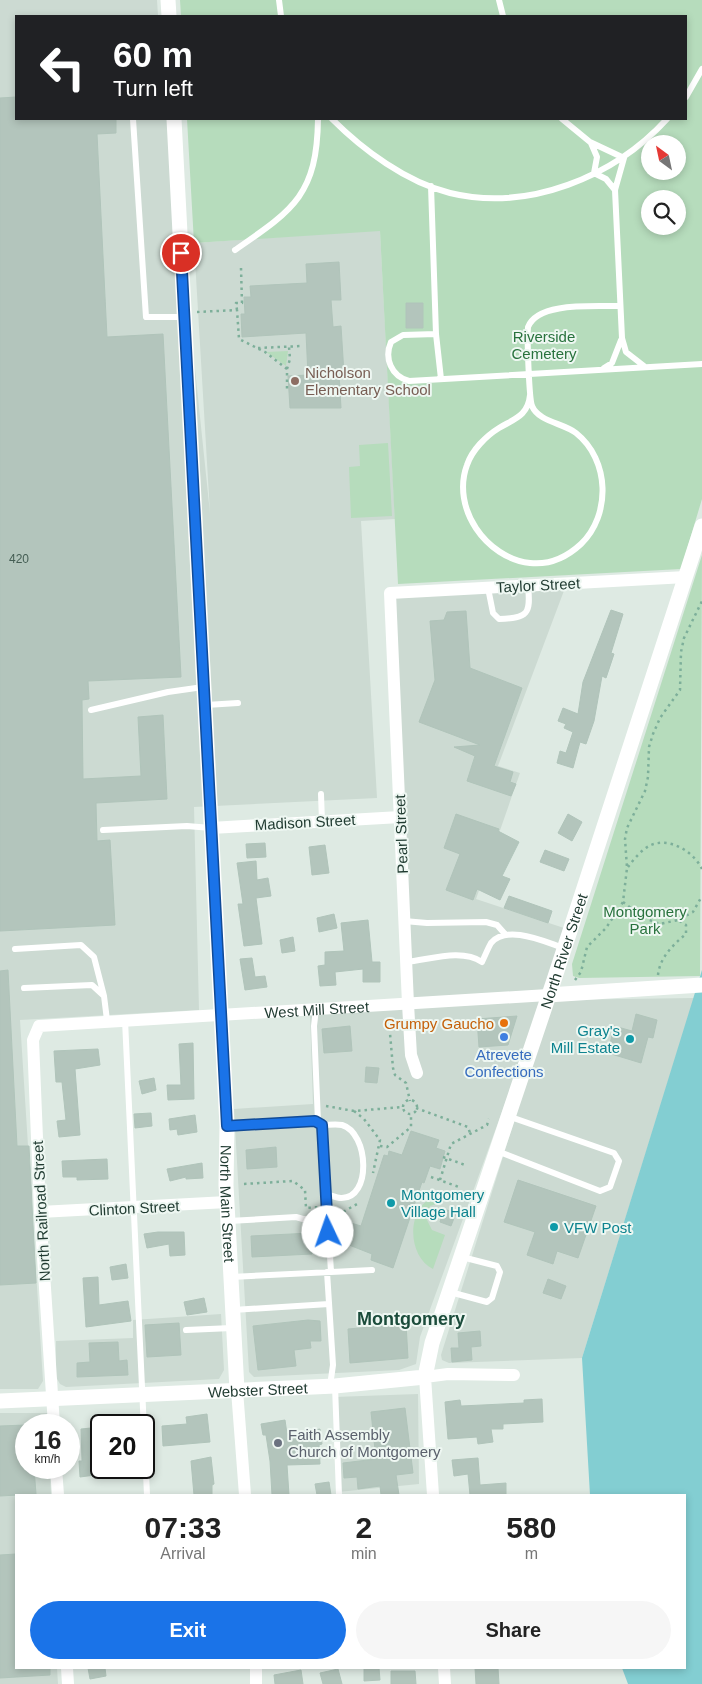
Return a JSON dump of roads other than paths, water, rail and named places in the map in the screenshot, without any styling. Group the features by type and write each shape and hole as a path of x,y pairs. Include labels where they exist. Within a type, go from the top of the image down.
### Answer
{"street":[{"path":"168,0 169,15"},
{"name":"North Main Street","path":"174,120 190,314 203,687 227,1126 228,1222 237,1390"},
{"name":"North River Street","path":"425,1377 432,1343 702,526"},
{"name":"Taylor Street","path":"390,593 686,578"},
{"name":"Pearl Street","path":"390,593 408,1004 411,1055 417,1073"},
{"name":"Madison Street","path":"211,828 400,817"},
{"name":"West Mill Street","path":"39,1026 107,1020 408,1004 702,985"},
{"name":"North Railroad Street","path":"39,1026 33,1040 40,1212 53,1414"},
{"name":"Clinton Street","path":"40,1212 228,1202"},
{"name":"Webster Street","path":"0,1401 332,1386 448,1374 514,1375"},
{"path":"425,1377 432,1494"},
{"path":"237,1390 244,1494"},
{"path":"57,1479 58,1494"},
{"path":"67,1669 68,1684"},
{"path":"256,1669 256,1684"},
{"path":"444,1669 445,1684"}],"lane":[{"path":"279,0 281,15"},
{"path":"499,0 502,15"},
{"path":"687,95 702,70"},
{"path":"133,120 146,317 190,314"},
{"path":"235,250 285,214 303,194 316,153 318,120"},
{"path":"333,120 370,153 431,186 468,197 492,198 557,188 594,173 624,158 665,120"},
{"path":"563,120 590,142 624,158"},
{"path":"590,142 597,157 594,173"},
{"path":"624,158 615,190 622,338 626,352 644,366"},
{"path":"594,173 606,179 615,190"},
{"path":"431,186 436,334 441,379"},
{"path":"530,395 527,409 513,422 499,428 488,437 473,454 465,471 464,491 470,517 476,529 498,552 516,561 542,563 568,554 588,537 601,512 604,488 597,463 584,441 568,428 541,417 532,405 527,334 530,321 534,316 555,309 620,306"},
{"path":"436,334 403,335 391,342 387,356 392,368 403,379 409,381 702,364"},
{"path":"603,369 612,363 622,338"},
{"path":"488,588 493,613 499,618 518,618 526,613 530,605 528,586"},
{"path":"91,710 168,692 203,687"},
{"path":"204,705 238,703"},
{"path":"321,794 322,822"},
{"path":"103,830 187,826 211,828"},
{"path":"404,921 427,923 486,922 497,925 506,934 530,938 564,948"},
{"path":"406,962 462,955 475,957 482,962 492,943 506,934"},
{"path":"15,949 81,945 94,957 104,996 107,1020"},
{"path":"24,988 92,986 104,996"},
{"path":"316,1009 317,1106 328,1218 332,1386 339,1494"},
{"path":"125,1019 144,1394 147,1494"},
{"path":"497,1151 600,1191 610,1188 619,1161 614,1153 508,1116"},
{"path":"227,1126 342,1125 352,1132 362,1146 363,1177 357,1190 350,1196 342,1198 326,1194"},
{"path":"228,1222 296,1217 303,1219 328,1218"},
{"path":"450,1292 487,1302 492,1298 500,1272 497,1266 462,1257"},
{"path":"231,1277 372,1270"},
{"path":"233,1310 329,1304"},
{"path":"186,1330 234,1327"}],"water":[{"path":"702,970 702,1684 628,1684 622,1669 686,1669 686,1494 590,1494 582,1358"}],"place":[{"name":"Nicholson Elementary School","path":"295,381"},
{"name":"Grumpy Gaucho","path":"504,1023"},
{"name":"Atrevete Confections","path":"504,1037"},
{"name":"Gray's Mill Estate","path":"630,1039"},
{"name":"Montgomery Village Hall","path":"391,1203"},
{"name":"VFW Post","path":"554,1227"},
{"name":"Faith Assembly Church of Montgomery","path":"278,1443"}],"district":[{"name":"Montgomery","path":"411,1319"}],"park label":[{"name":"Riverside Cemetery","path":"544,344"},
{"name":"Montgomery Park","path":"645,920"}]}
